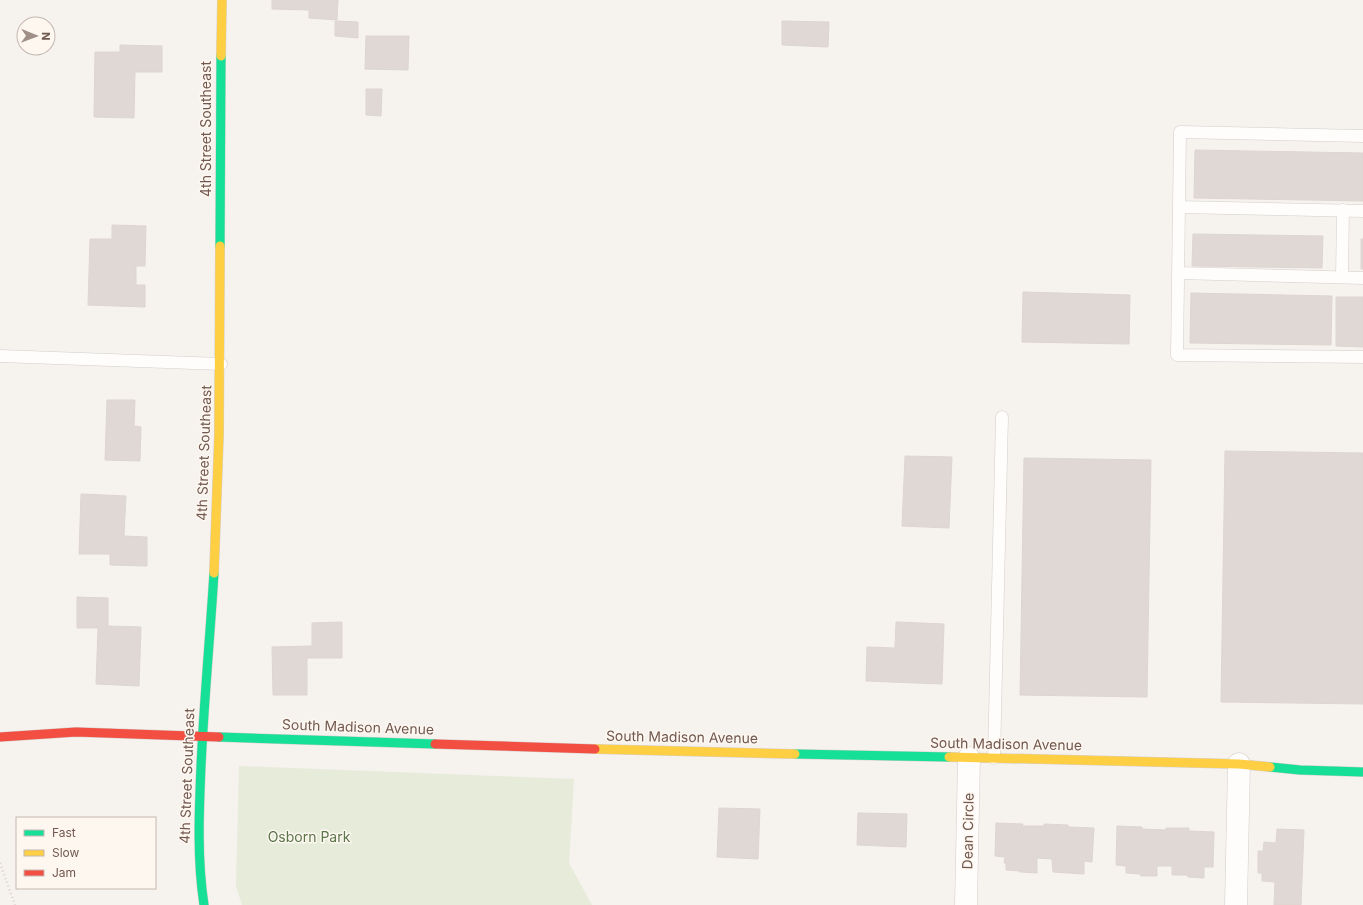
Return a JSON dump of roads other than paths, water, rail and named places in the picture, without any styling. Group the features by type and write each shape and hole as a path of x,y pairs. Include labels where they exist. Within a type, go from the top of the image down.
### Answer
{"street":[{"name":"4th Street Southeast","path":"204,905 199,865 200,786 216,522 220,364 222,0"},
{"name":"South Madison Avenue","path":"0,737 76,732 551,748 1239,764 1300,770 1363,772"},
{"name":"Dean Circle","path":"966,905 969,758"},
{"path":"1236,905 1239,764"}],"lane":[{"path":"1363,136 1180,132 1177,355 1363,356"},
{"path":"1179,206 1363,211"},
{"path":"1342,277 1343,210"},
{"path":"1178,273 1363,278"},
{"path":"0,356 220,364"},
{"path":"994,758 1002,417"}],"park label":[{"name":"Osborn Park","path":"309,837"}]}
